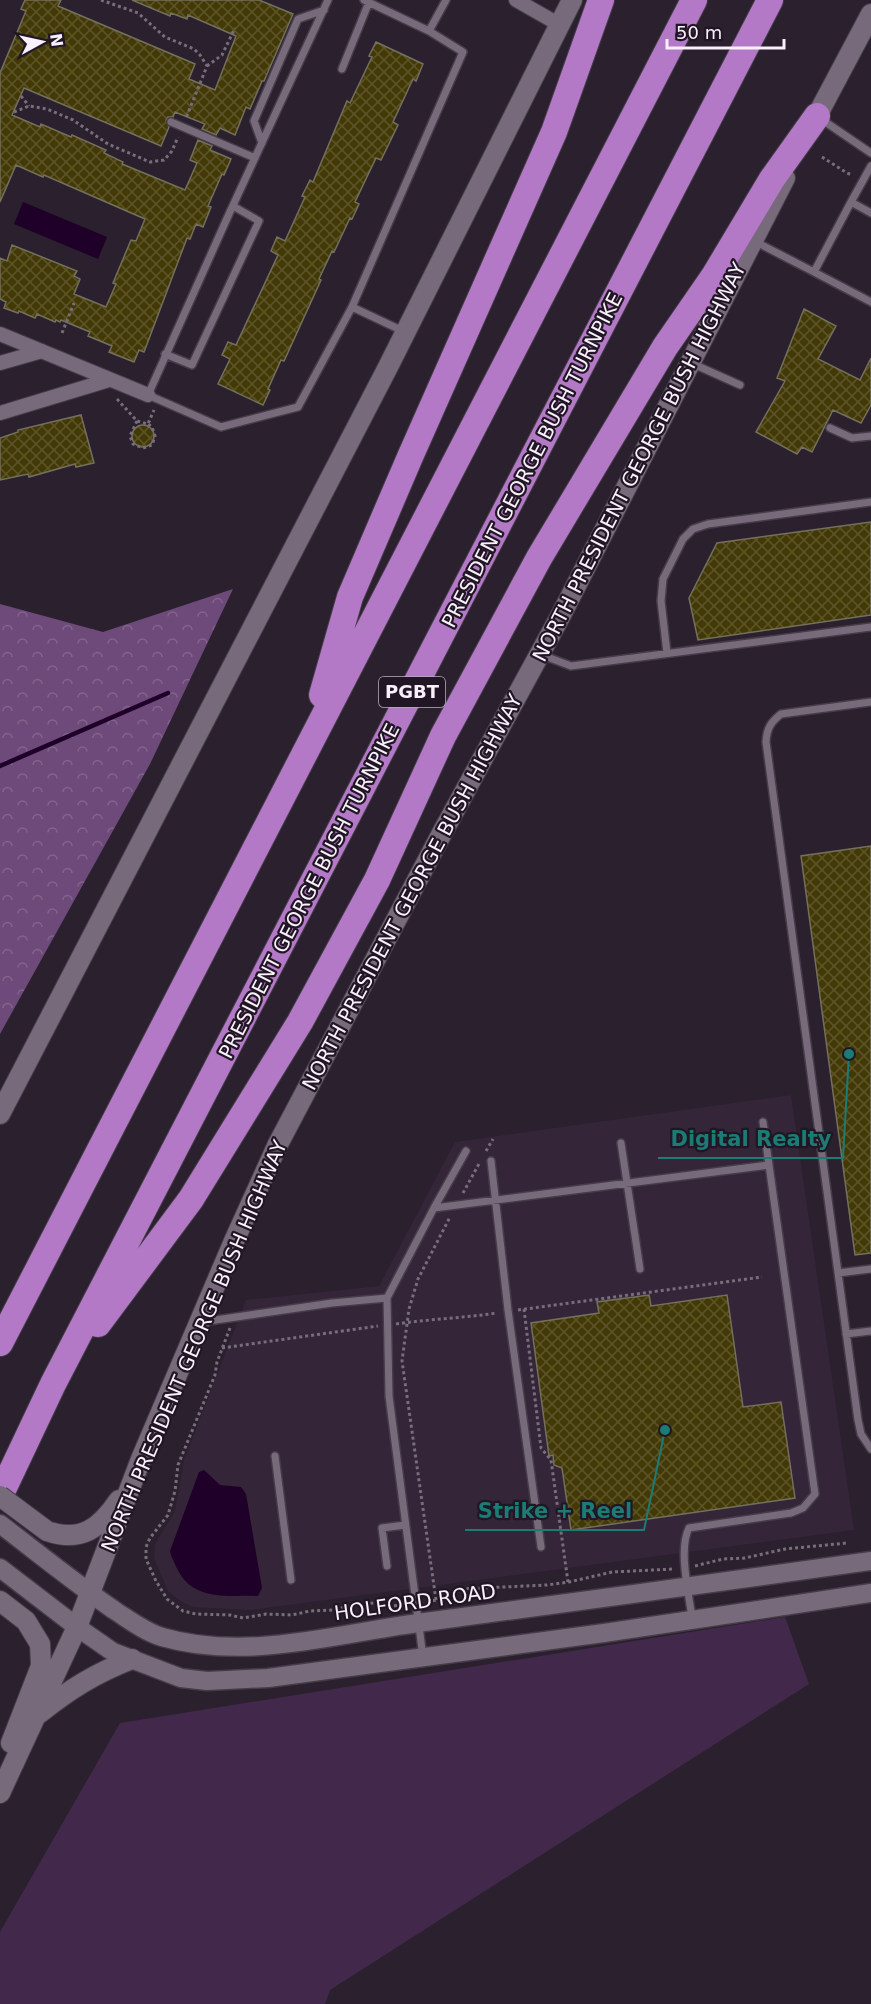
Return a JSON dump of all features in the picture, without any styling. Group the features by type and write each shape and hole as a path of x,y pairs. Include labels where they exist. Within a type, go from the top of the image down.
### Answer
{"highway":[{"path":"305,752 350,597 554,132 601,0"},
{"path":"0,1343 693,0"},
{"name":"PRESIDENT GEORGE BUSH TURNPIKE","path":"0,1496 53,1384 770,0"},
{"path":"53,1384 191,1199 300,1022 377,880 442,736 539,558 665,347 714,276 772,179 817,116"}],"main road":[{"path":"0,1114 405,332 572,0"},
{"name":"NORTH PRESIDENT GEORGE BUSH HIGHWAY","path":"3,1787 77,1627 137,1472 234,1241 277,1146 539,654 871,14"},
{"path":"0,1496 46,1531 61,1536 79,1534 95,1527 107,1517 137,1472"},
{"path":"0,1601 26,1621 40,1644 41,1666 11,1742 3,1787"},
{"path":"36,1717 66,1692 91,1677 132,1659"}],"street":[{"path":"516,0 560,25"},
{"path":"0,334 148,395"},
{"path":"0,363 42,351"},
{"path":"0,413 109,380"},
{"name":"HOLFORD ROAD","path":"0,1524 125,1618 159,1636 192,1644 242,1647 294,1642 871,1561"},
{"path":"0,1568 113,1652 181,1678 207,1681 268,1678 871,1593"}],"lane":[{"path":"328,0 148,395 221,427 298,407 352,307 464,52 429,31 367,1 342,69"},
{"path":"429,31 446,0"},
{"path":"261,143 254,121 298,19 324,10"},
{"path":"817,116 871,153"},
{"path":"171,122 255,158"},
{"path":"814,272 871,165"},
{"path":"851,202 871,213"},
{"path":"165,354 192,365 259,221 233,206"},
{"path":"753,241 871,302"},
{"path":"352,307 405,332"},
{"path":"691,363 740,386"},
{"path":"830,428 852,438 871,436"},
{"path":"667,653 661,601 663,579 683,539 693,529 708,524 871,502"},
{"path":"539,654 571,666 871,627"},
{"path":"871,702 781,714 767,728 766,742 858,1420 861,1434 871,1449"},
{"path":"692,1619 684,1536 689,1528 791,1513 803,1508 815,1494 762,1122"},
{"path":"621,1143 640,1269"},
{"path":"423,1657 389,1396 387,1298 466,1151"},
{"path":"491,1161 508,1310 541,1547"},
{"path":"434,1208 769,1165"},
{"path":"838,1273 871,1269"},
{"path":"199,1323 332,1303 387,1298"},
{"path":"846,1334 871,1331"},
{"path":"275,1456 291,1580"},
{"path":"387,1566 382,1528 405,1525"}],"path":[{"path":"101,0 138,13 165,37 194,49 207,66"},
{"path":"186,118 207,66 222,54 235,28"},
{"path":"21,96 29,106"},
{"path":"14,112 29,106 47,109 66,116 108,144 150,162 164,160 172,151 178,137"},
{"path":"822,157 852,175"},
{"path":"62,333 74,303"},
{"path":"114,395 137,421 152,427 156,436 152,445 143,448 134,444 130,436 137,421"},
{"path":"148,424 154,410"},
{"path":"462,1195 493,1139"},
{"path":"436,1600 402,1361 406,1323 418,1279 449,1220"},
{"path":"568,1582 551,1460 541,1448 522,1310 762,1277"},
{"path":"399,1323 440,1318 450,1320 501,1312"},
{"path":"222,1348 373,1327"},
{"path":"229,1332 217,1362 215,1374 178,1465 175,1491 168,1515 150,1538 146,1547 146,1559 167,1599 183,1611 243,1618 266,1614 292,1615 310,1611 334,1610 357,1604 375,1603 400,1606"},
{"path":"698,1565 785,1549 847,1543"},
{"path":"427,1602 461,1589 568,1582 612,1572 675,1569"}],"shaded area":[{"path":"23,202 107,237 98,259 14,224"},
{"path":"791,1095 854,1530 251,1610 193,1607 168,1591 154,1558 155,1544 175,1511 184,1460 246,1300 379,1286 455,1142"},
{"path":"204,1470 220,1485 241,1487 246,1494 262,1588 258,1596 217,1595 198,1590 182,1577 173,1560 170,1551 199,1472"},
{"path":"785,1617 809,1684 330,1990 325,2004 0,2004 0,1932 120,1723"}],"green space":[{"path":"233,589 150,764 0,1034 0,604 103,632"}],"building":[{"path":"25,0 61,0 58,6 195,64 189,79 215,90 236,36 188,15 187,19 171,13 170,16 132,0 259,0 293,14 264,81 250,109 246,107 235,135 220,128 216,135 202,129 205,124 175,112 173,117 168,117 166,120 169,127 161,146 24,88 12,115 40,127 41,124 71,137 72,135 106,150 104,153 123,162 122,164 185,190 197,163 190,160 198,140 212,146 210,150 231,159 208,206 211,207 203,227 196,224 190,239 187,238 144,352 139,350 134,362 109,352 112,346 88,336 90,332 61,320 55,322 37,314 35,318 4,308 6,302 0,299 0,258 7,261 12,245 77,271 74,276 80,279 74,294 106,307 116,284 113,283 131,240 136,241 145,219 16,165 0,202 0,73 26,11 21,9"},
{"path":"376,42 423,64 416,81 413,79 393,122 398,125 381,160 376,158 355,202 359,204 334,252 332,251 284,361 281,360 268,389 270,390 263,405 218,384 230,359 222,355 228,342 236,345 278,255 271,251 277,237 285,241 305,197 302,196 310,180 313,182 347,101 350,103 372,57 369,56"},
{"path":"804,309 836,326 818,359 860,380 871,358 871,405 861,423 833,410 812,452 802,447 797,454 756,432 785,381 777,378"},
{"path":"81,415 94,463 76,467 75,464 29,477 28,474 0,480 0,438 18,432 18,430"},
{"path":"143,425 153,432 154,436 147,446 143,447 133,440 132,436 139,426"},
{"path":"871,522 871,615 698,640 689,598 717,543"},
{"path":"871,846 871,1253 855,1255 801,856"},
{"path":"649,1295 651,1306 727,1295 743,1407 781,1402 795,1498 571,1530 562,1468 554,1465 553,1455 549,1456 531,1323 599,1313 597,1302"}],"waterway":[{"path":"0,766 168,693"}],"place":[{"name":"Digital Realty","path":"849,1054"},
{"name":"Strike + Reel","path":"665,1430"}]}
